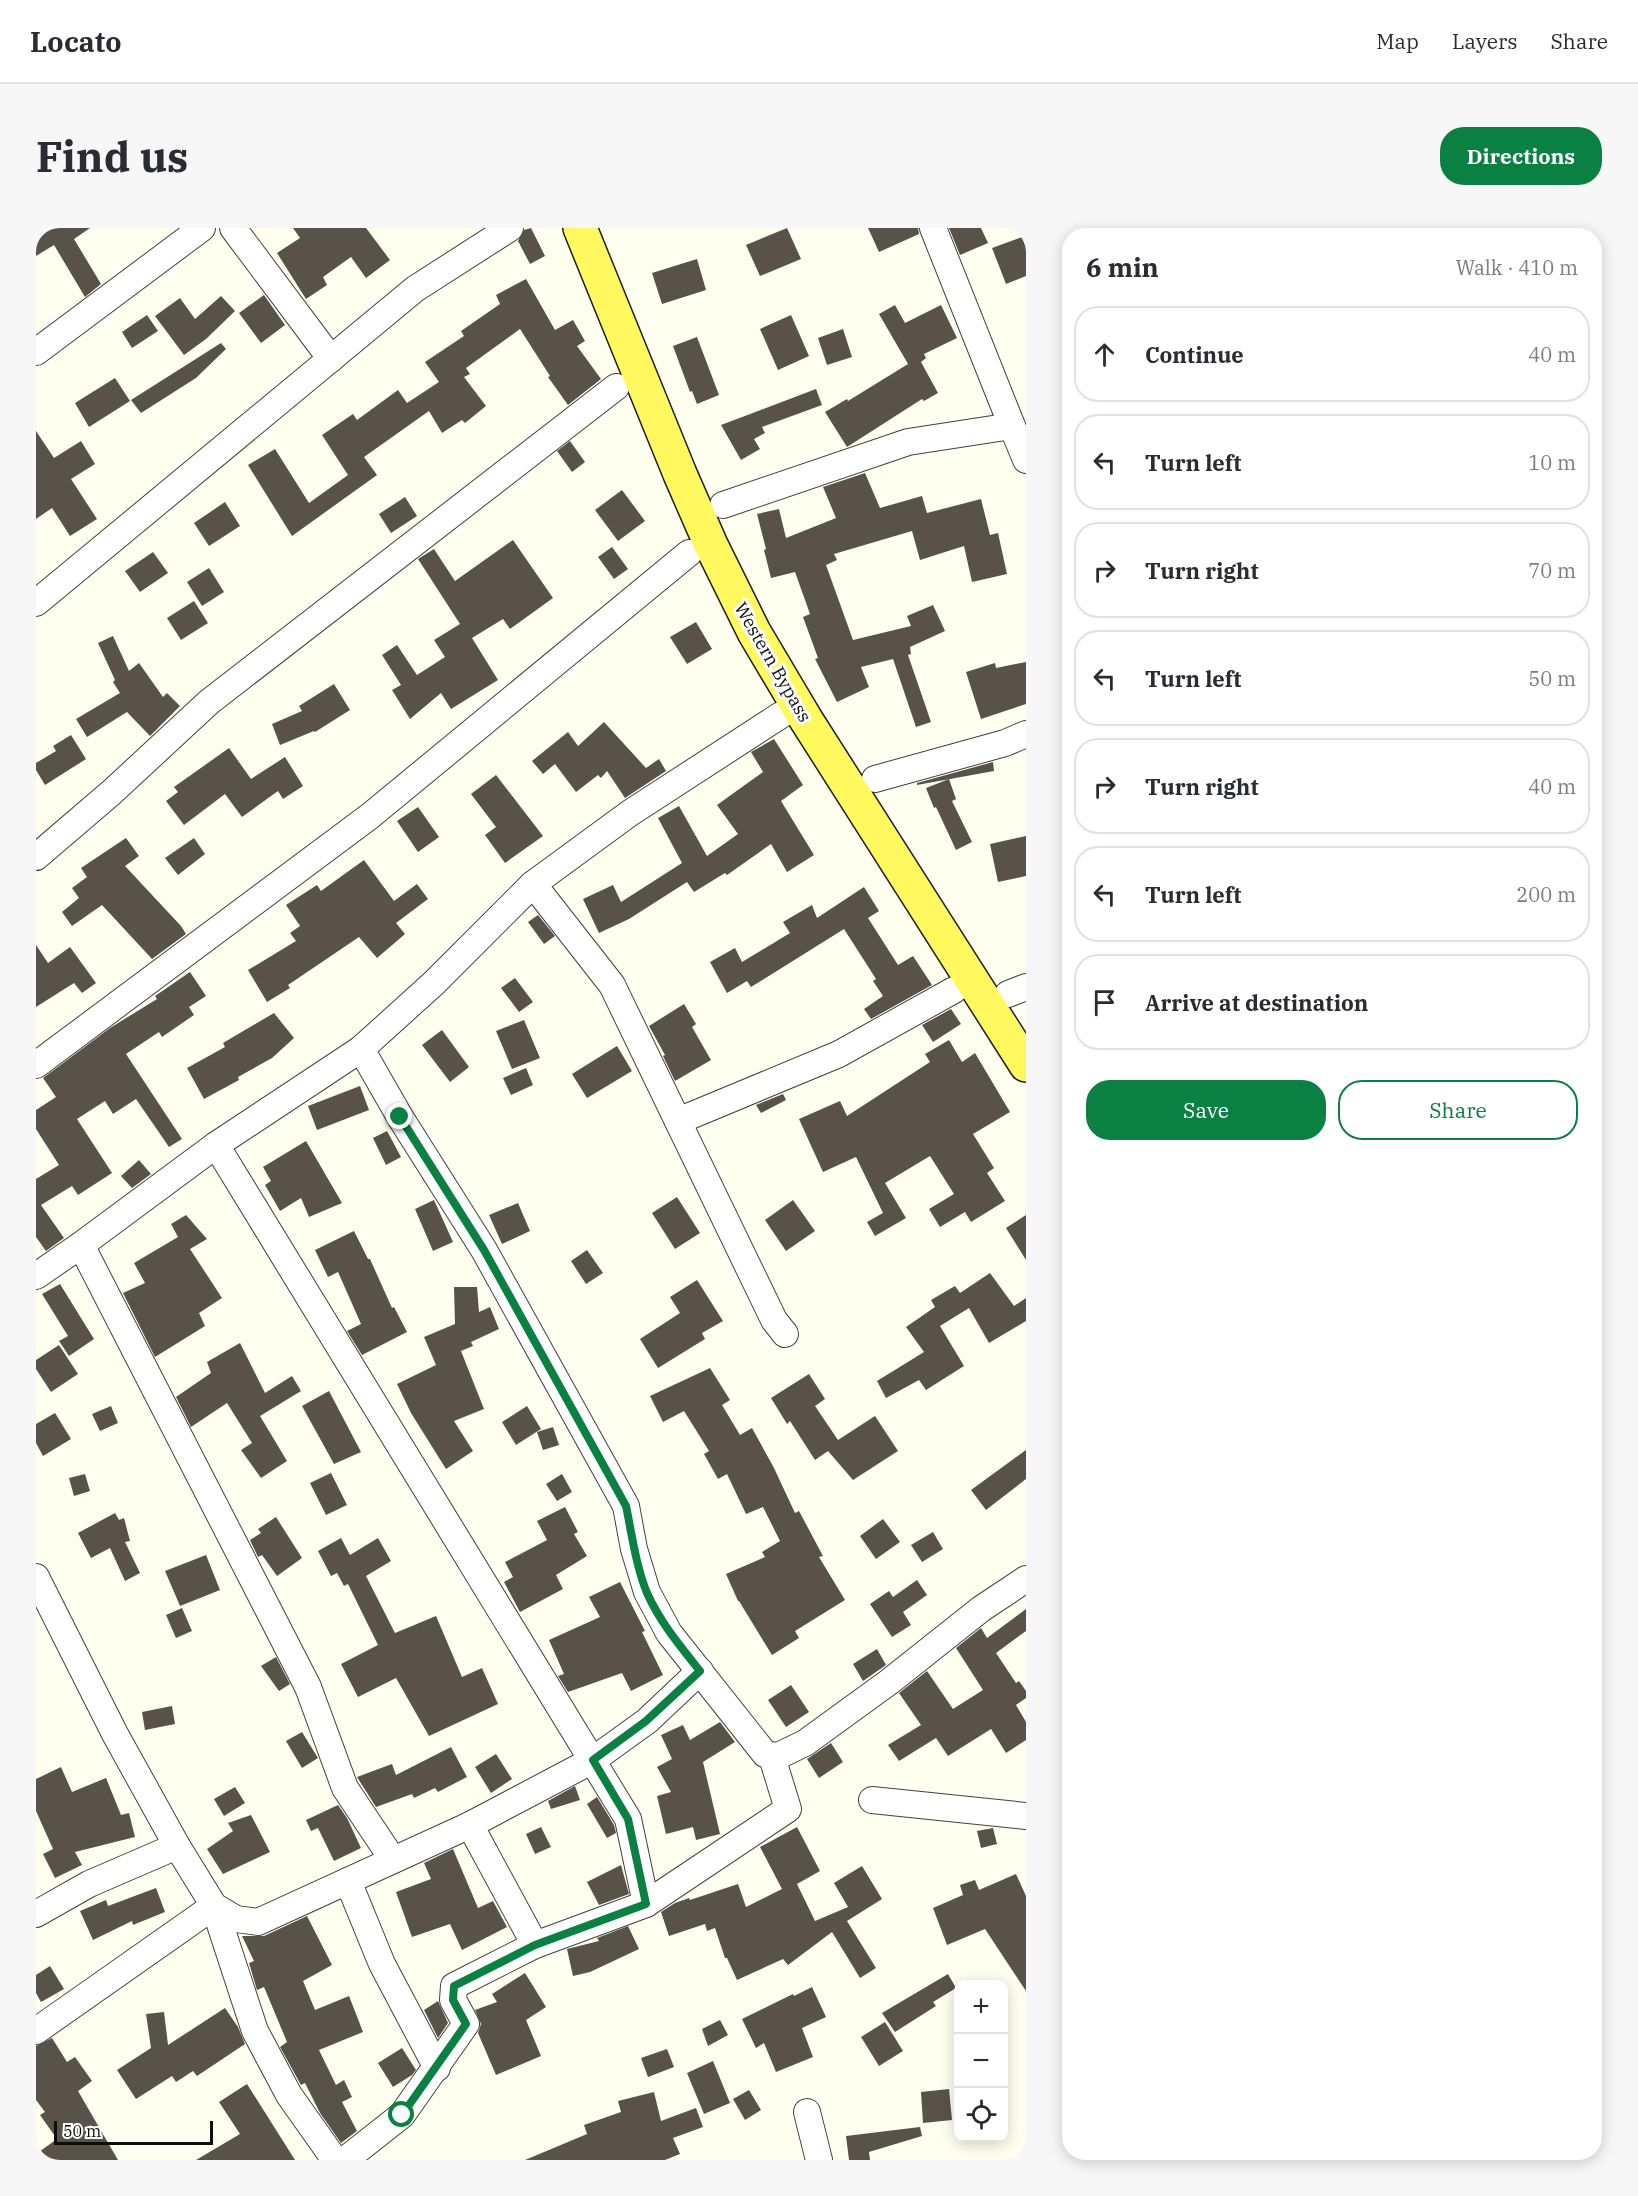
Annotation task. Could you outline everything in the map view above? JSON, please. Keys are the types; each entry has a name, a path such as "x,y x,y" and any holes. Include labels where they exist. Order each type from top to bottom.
{"main road":[{"name":"Western Bypass","path":"580,228 680,474 711,545 754,632 805,718 1026,1065"}],"street":[{"path":"36,352 202,228"},
{"path":"233,228 331,359"},
{"path":"36,603 415,289 510,228"},
{"path":"933,228 1026,460"},
{"path":"36,857 112,792 209,702 616,387"},
{"path":"723,505 908,442 1012,426"},
{"path":"36,1065 370,816 689,553"},
{"path":"36,1276 216,1145 361,1049 434,983 533,884 630,813 781,715"},
{"path":"875,779 1005,743 1026,734"},
{"path":"533,884 612,985 774,1320 785,1334"},
{"path":"678,1121 840,1054 954,990"},
{"path":"361,1049 400,1117 484,1250 626,1506 634,1549 647,1592 669,1633 765,1754 772,1757 778,1756 805,1743 890,1682 981,1609 1026,1579"},
{"path":"216,1145 628,1819 646,1904"},
{"path":"81,1245 308,1687 345,1788 393,1860"},
{"path":"36,1577 115,1734 177,1846 214,1906 255,2031 289,2095 335,2160"},
{"path":"214,1906 236,1919 258,1922 470,1825 593,1760 646,1721 700,1671"},
{"path":"345,2160 402,2115 466,2024 453,2000 454,1986 535,1945 646,1904 788,1809 772,1757"},
{"path":"872,1800 1026,1816"},
{"path":"470,1825 535,1945"},
{"path":"36,1914 89,1884 177,1846"},
{"path":"348,1881 382,1964 437,2068"},
{"path":"36,2031 214,1906"},
{"path":"807,2112 819,2160"}],"building":[{"path":"36,228 90,228 74,239 101,284 85,297 54,245 36,256"},
{"path":"293,228 366,228 390,260 366,278 351,257 323,277 327,285 306,299 277,253 300,238"},
{"path":"531,228 545,256 530,264 518,241 524,230"},
{"path":"787,228 801,259 760,276 746,245"},
{"path":"868,228 918,228 919,234 879,252"},
{"path":"949,228 981,228 988,243 960,255"},
{"path":"1022,237 1026,247 1026,276 1006,284 992,248"},
{"path":"697,259 706,290 662,304 652,273"},
{"path":"526,279 555,330 573,320 585,341 577,346 601,379 568,405 548,377 550,376 520,329 466,368 470,374 464,377 486,406 465,423 462,420 442,433 429,411 364,457 377,475 292,536 248,465 275,449 309,503 348,475 322,435 353,414 357,420 398,390 407,403 439,382 425,362 464,336 461,331 500,304 496,295"},
{"path":"264,295 285,325 261,343 239,313"},
{"path":"221,296 235,311 206,339 184,355 155,316 180,298 195,319"},
{"path":"895,305 905,323 941,305 957,338 924,354 926,358 921,362 938,393 924,401 922,399 847,447 825,412 847,399 848,401 908,364 879,314"},
{"path":"147,315 158,331 132,348 122,332"},
{"path":"791,315 809,356 778,370 760,329"},
{"path":"843,329 852,357 827,365 818,338"},
{"path":"697,337 719,395 697,404 692,391 690,392 673,346"},
{"path":"221,343 226,349 196,378 141,413 131,400"},
{"path":"115,378 130,401 89,427 75,403"},
{"path":"816,389 822,405 762,427 765,433 754,439 760,449 741,460 721,425"},
{"path":"36,431 54,458 81,441 95,464 71,479 97,519 70,536 52,508 36,519"},
{"path":"570,441 585,462 572,472 557,451"},
{"path":"865,473 880,508 922,496 927,513 981,499 990,535 998,533 1007,574 972,582 964,546 920,560 912,531 834,554 837,560 826,565 853,640 911,626 907,616 933,605 945,631 910,647 911,654 908,655 931,722 916,727 893,659 861,667 869,687 837,702 815,659 818,658 803,617 810,614 795,572 771,578 764,550 766,549 757,514 779,509 786,538 836,518 823,487"},
{"path":"622,490 645,521 618,541 595,510"},
{"path":"405,497 417,516 391,533 379,514"},
{"path":"225,502 240,526 209,546 194,523"},
{"path":"513,540 553,598 510,629 503,619 472,638 498,680 451,709 441,693 410,719 392,690 401,685 382,655 397,645 417,675 445,657 434,640 460,624 418,559 434,549 455,581"},
{"path":"612,547 628,569 614,579 598,557"},
{"path":"153,552 168,573 140,592 125,571"},
{"path":"209,568 224,592 202,606 187,582"},
{"path":"194,601 208,623 181,640 167,618"},
{"path":"696,622 712,649 687,664 670,637"},
{"path":"113,636 129,671 139,663 163,697 167,693 180,706 150,736 127,712 87,737 76,719 120,693 113,682 115,680 98,643"},
{"path":"1026,662 1026,704 981,719 966,672 995,663 996,668"},
{"path":"334,684 350,710 315,732 280,745 272,724 302,711 299,706"},
{"path":"604,722 646,768 659,759 666,771 625,798 607,771 601,778 598,775 576,792 555,764 543,774 532,761 568,732 578,746"},
{"path":"71,735 86,759 45,785 36,770 36,763 56,751 53,746"},
{"path":"774,739 803,785 781,801 814,855 787,872 771,844 727,875 725,873 694,892 687,882 629,919 599,933 583,899 613,885 621,902 682,863 658,818 679,806 707,856 738,834 717,805 763,772 751,752"},
{"path":"229,748 251,779 285,757 303,786 283,799 278,791 242,817 225,794 184,825 166,801 178,792 174,787"},
{"path":"993,762 994,771 917,785 917,783"},
{"path":"496,775 543,836 505,863 485,835 496,827 471,794"},
{"path":"949,779 956,799 952,801 972,842 956,850 926,788"},
{"path":"418,807 439,837 418,852 397,821"},
{"path":"1026,836 1026,876 998,882 990,844"},
{"path":"126,838 139,856 125,866 186,934 152,959 102,905 72,926 62,912 79,898 72,888 87,877 81,868"},
{"path":"194,838 205,854 178,875 165,858"},
{"path":"364,860 394,901 417,884 428,899 396,923 405,934 377,958 359,937 288,985 290,988 267,1002 248,970 296,941 290,933 300,926 286,905 317,885 321,891"},
{"path":"864,887 879,911 868,918 898,965 913,956 932,985 871,1019 864,1009 883,996 873,981 876,979 844,929 751,987 747,981 727,993 710,962 735,948 742,962 790,933 783,922 812,905 817,918"},
{"path":"538,915 555,936 544,944 528,922"},
{"path":"36,945 48,963 70,947 96,983 82,993 74,983 36,1007"},
{"path":"190,972 206,996 189,1007 194,1015 162,1037 159,1032 126,1054 182,1139 169,1147 136,1099 113,1114 105,1101 77,1119 112,1173 78,1195 72,1186 41,1205 64,1238 46,1251 36,1237 36,1179 59,1165 36,1129 36,1110 56,1097 43,1078 110,1028 157,999 155,996"},
{"path":"515,978 533,1002 519,1012 501,988"},
{"path":"684,1004 696,1024 692,1027 711,1060 675,1081 663,1056 665,1055 649,1026"},
{"path":"951,1009 961,1024 933,1042 922,1025"},
{"path":"274,1013 294,1038 272,1058 238,1077 239,1080 204,1099 187,1068 225,1047 223,1043"},
{"path":"524,1020 540,1058 512,1069 496,1031"},
{"path":"442,1030 469,1067 450,1082 422,1045"},
{"path":"949,1040 962,1062 975,1053 1010,1112 973,1134 994,1168 987,1173 1005,1201 971,1222 965,1212 940,1227 929,1209 954,1194 930,1156 885,1183 906,1218 875,1236 867,1222 883,1213 856,1157 823,1172 799,1119 840,1101 847,1116 930,1062 925,1054"},
{"path":"617,1046 632,1071 587,1098 572,1074"},
{"path":"526,1068 533,1085 511,1095 503,1078"},
{"path":"360,1086 369,1110 317,1130 308,1106"},
{"path":"783,1094 786,1100 761,1113 756,1105"},
{"path":"387,1131 401,1157 386,1165 373,1138"},
{"path":"306,1141 342,1203 309,1217 301,1198 280,1211 265,1185 271,1181 263,1167"},
{"path":"139,1160 151,1174 132,1188 121,1176"},
{"path":"677,1197 700,1233 675,1249 652,1213"},
{"path":"434,1200 453,1242 433,1251 415,1209"},
{"path":"793,1200 815,1231 786,1251 765,1220"},
{"path":"518,1203 530,1231 502,1244 489,1215"},
{"path":"186,1215 207,1239 190,1249 222,1298 199,1313 205,1326 155,1357 123,1293 145,1283 134,1263 178,1237 171,1224"},
{"path":"1026,1215 1026,1260 1006,1228"},
{"path":"354,1231 370,1259 392,1308 394,1307 407,1332 362,1355 347,1331 361,1324 338,1272 328,1277 315,1250"},
{"path":"587,1250 603,1273 586,1284 571,1261"},
{"path":"990,1273 1014,1306 1026,1298 1026,1321 989,1343 969,1308 940,1326 964,1366 926,1390 919,1380 886,1398 877,1381 924,1352 906,1327 935,1307 931,1300 955,1286 960,1293"},
{"path":"697,1280 723,1321 702,1333 705,1339 658,1368 640,1339 680,1313 670,1297"},
{"path":"60,1284 94,1339 69,1356 59,1341 68,1336 42,1294"},
{"path":"454,1287 477,1287 479,1312 490,1307 499,1329 471,1342 473,1346 461,1351 484,1409 454,1421 473,1451 446,1469 411,1413 397,1384 436,1365 424,1337 455,1324"},
{"path":"240,1343 265,1393 292,1376 301,1391 260,1416 287,1461 261,1478 241,1450 252,1443 227,1403 191,1427 176,1397 211,1373 207,1362"},
{"path":"59,1345 78,1374 51,1392 36,1369 36,1360"},
{"path":"710,1368 730,1400 722,1405 740,1435 752,1428 795,1513 799,1511 823,1556 819,1557 845,1600 795,1631 799,1638 772,1655 738,1601 726,1574 765,1557 762,1552 780,1541 763,1507 746,1514 727,1474 718,1479 704,1454 709,1451 684,1411 663,1422 650,1396"},
{"path":"809,1374 825,1399 815,1406 838,1440 875,1416 898,1451 853,1480 828,1451 815,1460 790,1421 787,1424 771,1398"},
{"path":"329,1391 361,1452 334,1464 302,1406"},
{"path":"111,1406 118,1423 100,1431 92,1414"},
{"path":"527,1406 541,1429 516,1445 502,1422"},
{"path":"55,1413 71,1439 43,1456 36,1443 36,1424"},
{"path":"553,1427 559,1445 543,1450 537,1432"},
{"path":"1026,1450 1026,1479 986,1510 971,1490"},
{"path":"331,1473 347,1505 326,1515 310,1483"},
{"path":"85,1474 90,1491 74,1496 69,1478"},
{"path":"562,1474 572,1492 557,1501 546,1484"},
{"path":"565,1507 578,1532 574,1534 587,1556 556,1575 563,1589 520,1612 504,1582 513,1577 505,1562 547,1540 537,1521"},
{"path":"115,1513 119,1520 124,1518 130,1541 125,1542 140,1573 125,1581 110,1548 91,1558 78,1533"},
{"path":"276,1517 302,1558 277,1576 262,1555 258,1557 250,1540 261,1533 258,1529"},
{"path":"883,1519 900,1542 876,1559 860,1536"},
{"path":"933,1532 943,1549 922,1562 911,1545"},
{"path":"341,1538 350,1555 378,1538 391,1561 366,1576 395,1633 436,1616 462,1677 482,1668 498,1704 429,1736 396,1678 358,1697 341,1664 378,1645 348,1584 344,1586 337,1573 331,1576 318,1551"},
{"path":"206,1555 220,1590 180,1606 165,1571"},
{"path":"917,1580 927,1595 903,1612 911,1625 892,1637 870,1604 889,1591 893,1597"},
{"path":"620,1582 645,1631 642,1632 663,1675 631,1691 622,1673 568,1692 558,1676 564,1674 549,1640 600,1617 589,1597"},
{"path":"182,1608 192,1631 176,1638 166,1615"},
{"path":"1026,1609 1026,1631 996,1653 1016,1683 1019,1681 1026,1691 1026,1698 1016,1705 1026,1722 1026,1740 1006,1753 991,1729 948,1756 936,1738 899,1761 888,1745 921,1725 899,1693 927,1671 953,1709 983,1690 956,1648 981,1628 987,1638"},
{"path":"877,1649 886,1665 863,1681 853,1664"},
{"path":"276,1657 290,1684 279,1691 261,1666"},
{"path":"791,1685 809,1712 786,1727 768,1700"},
{"path":"172,1706 175,1724 145,1730 142,1712"},
{"path":"720,1722 735,1742 703,1762 720,1834 696,1840 693,1827 666,1834 657,1796 671,1792 657,1767 672,1759 661,1735 683,1725 690,1740"},
{"path":"302,1732 318,1758 302,1768 286,1741"},
{"path":"831,1743 843,1762 819,1778 807,1759"},
{"path":"451,1747 467,1777 438,1792 435,1788 414,1798 412,1794 376,1807 357,1777 392,1764 396,1775"},
{"path":"496,1754 512,1779 491,1793 475,1767"},
{"path":"61,1767 72,1792 106,1778 121,1815 129,1813 135,1837 75,1852 82,1865 55,1878 43,1854 53,1849 36,1811 36,1779"},
{"path":"575,1786 580,1800 551,1809 548,1801"},
{"path":"235,1787 245,1803 224,1816 214,1799"},
{"path":"597,1797 614,1825 616,1833 607,1838 587,1804"},
{"path":"338,1805 347,1818 361,1848 334,1861 318,1828 311,1831 306,1820"},
{"path":"251,1815 270,1852 223,1874 207,1849 233,1831 228,1823"},
{"path":"541,1827 551,1847 535,1854 526,1834"},
{"path":"797,1827 820,1871 797,1884 815,1921 848,1907 834,1883 862,1866 882,1899 847,1921 876,1968 860,1978 832,1932 788,1965 783,1959 737,1980 725,1958 715,1928 707,1931 705,1924 669,1936 661,1912 675,1903 738,1884 746,1907 782,1889 760,1847"},
{"path":"993,1828 997,1844 981,1848 977,1831"},
{"path":"453,1849 478,1908 493,1901 507,1927 462,1950 450,1924 412,1937 396,1892 431,1879 424,1863"},
{"path":"621,1865 629,1894 599,1905 587,1882"},
{"path":"1016,1874 1026,1896 1026,1991 985,1929 947,1945 933,1908 963,1895 960,1885 975,1880 979,1890"},
{"path":"156,1888 165,1912 133,1925 132,1921 93,1940 80,1911 106,1900 108,1906"},
{"path":"307,1916 332,1965 303,1981 315,2010 349,1996 363,2032 319,2050 336,2085 344,2080 352,2097 342,2102 357,2131 341,2143 320,2113 305,2083 301,2085 280,2047 287,2042 264,1987 257,1990 249,1963 254,1961 242,1936 264,1936"},
{"path":"628,1926 639,1949 590,1972 573,1976 567,1949 599,1941 597,1938"},
{"path":"50,1966 64,1989 41,2002 36,1993 36,1975"},
{"path":"525,1973 546,2007 526,2020 541,2056 496,2075 478,2033 481,2024 475,2010 497,2002 492,1994"},
{"path":"948,1974 954,1984 954,1989 933,2002 936,2006 895,2032 882,2013"},
{"path":"812,1987 826,2017 802,2028 813,2057 776,2072 764,2043 756,2048 742,2019"},
{"path":"438,2001 448,2023 438,2038 424,2010"},
{"path":"225,2008 238,2027 245,2044 197,2076 193,2071 176,2082 172,2076 136,2099 117,2070 151,2048 146,2014 164,2012 168,2045"},
{"path":"720,2020 728,2035 708,2046 702,2029"},
{"path":"885,2022 903,2051 879,2066 861,2037"},
{"path":"52,2038 67,2062 75,2057 92,2081 78,2091 118,2160 36,2160 36,2154 57,2139 40,2115 45,2112 36,2100 36,2046"},
{"path":"402,2048 416,2070 393,2087 378,2063"},
{"path":"667,2049 674,2067 648,2077 641,2058"},
{"path":"713,2061 730,2103 704,2114 687,2073"},
{"path":"247,2084 295,2160 196,2160 240,2134 219,2102"},
{"path":"949,2089 952,2120 923,2123 921,2092"},
{"path":"749,2090 761,2110 745,2120 733,2099"},
{"path":"654,2092 661,2121 696,2108 703,2127 673,2138 680,2154 665,2160 525,2160 587,2134 584,2125 621,2112 618,2101"},
{"path":"920,2127 922,2136 869,2152 870,2160 849,2160 846,2136"}],"route":[{"path":"400,1117 484,1250 626,1506 634,1549 647,1592 669,1633 700,1671 646,1721 593,1760 628,1819 646,1904 535,1945 454,1986 453,2000 466,2024 402,2115"}]}
